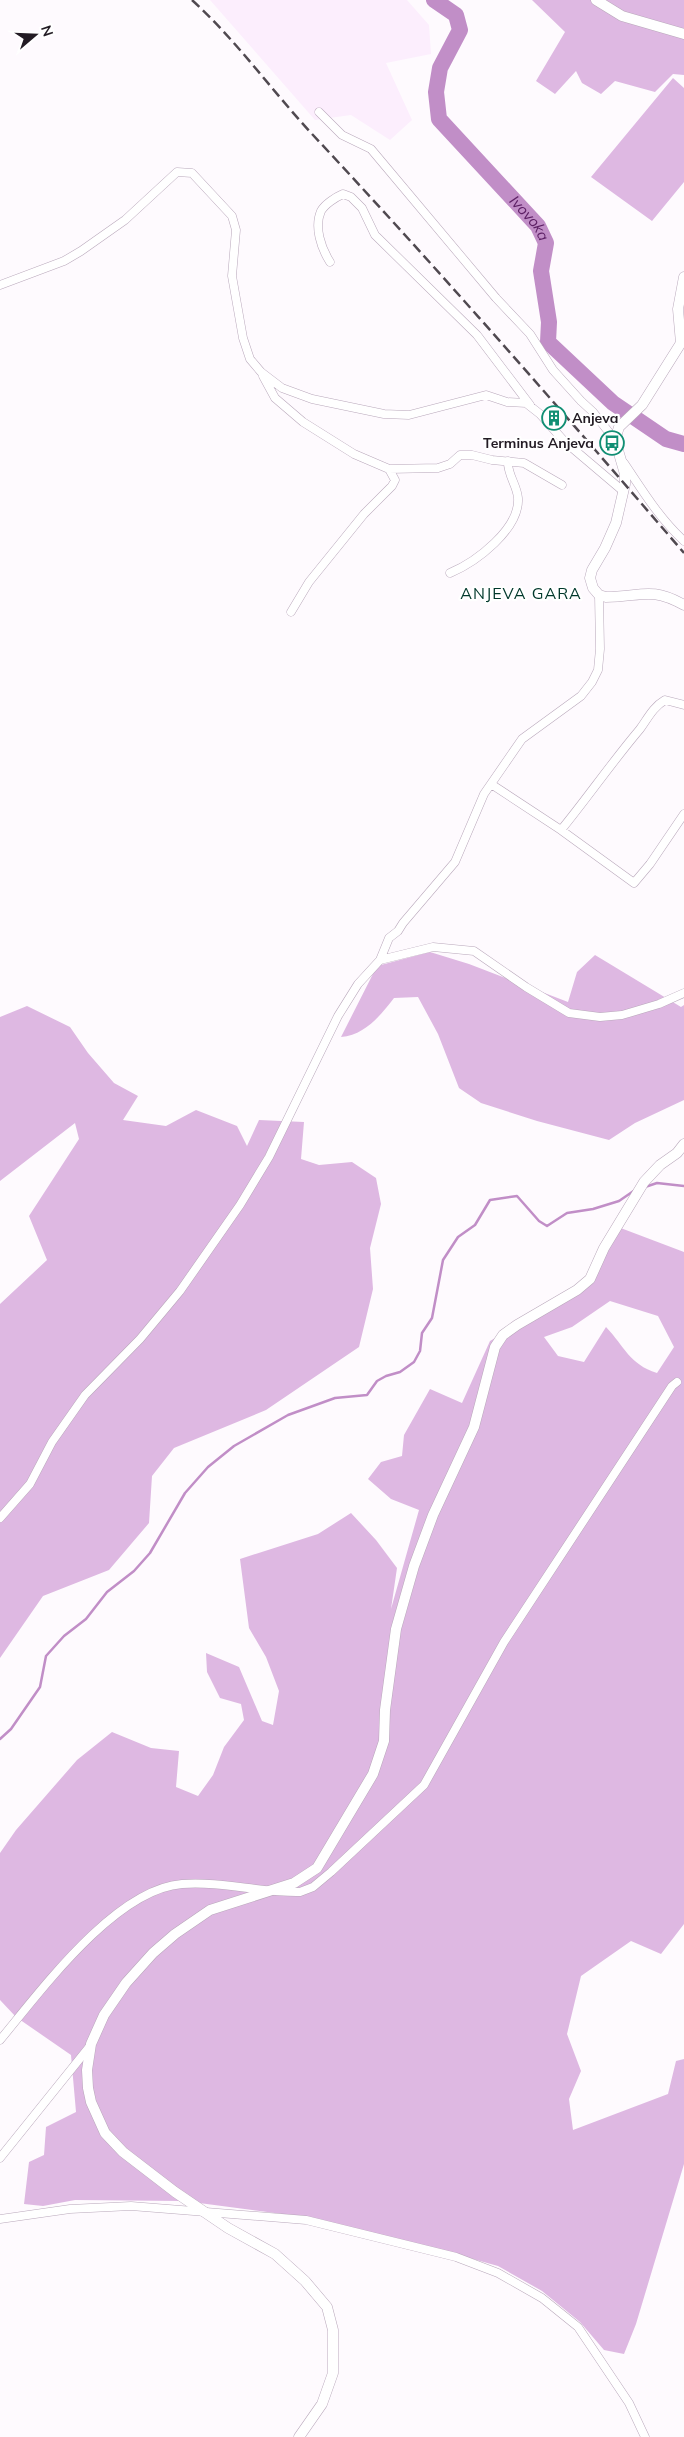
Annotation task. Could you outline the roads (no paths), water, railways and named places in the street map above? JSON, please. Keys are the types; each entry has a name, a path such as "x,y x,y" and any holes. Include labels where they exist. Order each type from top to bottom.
{"street":[{"path":"596,0 622,16 684,34"},
{"path":"0,1518 30,1484 52,1442 85,1395 146,1333 180,1291 240,1205 269,1157 338,1016 358,984 380,960 389,938 398,931 403,922 455,862 475,813 491,784 522,739 581,696 592,682 598,670 600,649 599,595 593,588 590,578 592,570 605,548 616,523 623,491 625,474 614,440 593,412 581,402 553,370 530,334 496,298 371,150 342,135 319,112"},
{"path":"0,285 64,261 125,220 177,172 192,173 232,216 236,230 232,276 239,317 250,358 261,372 275,398 303,422 354,454 390,469 438,468 450,464 460,456 472,455 492,460 524,463 562,485"},
{"path":"330,262 322,249 319,231 321,211 334,199 343,194 351,197 362,208 375,235 476,335 530,405 564,441 623,491"},
{"path":"614,440 619,427 642,405 683,343 678,309 684,277"},
{"path":"261,372 282,388 312,399 384,414 409,415 486,395 507,402 530,405"},
{"path":"620,458 652,506 668,526 684,540"},
{"path":"450,573 464,567 494,543 514,519 518,498 508,467 508,461"},
{"path":"291,612 301,592 364,514 392,486 395,480 390,469"},
{"path":"599,595 616,597 656,593 667,596 684,605"},
{"path":"561,830 655,706 665,700 684,705"},
{"path":"491,784 561,830 634,883 650,864 684,814"},
{"path":"380,960 433,947 474,951 526,987 569,1013 600,1017 622,1015 659,1004 684,993"},
{"path":"0,2158 91,2044 104,2016 126,1983 152,1954 210,1910 294,1883 317,1868 373,1774 384,1741 385,1710 396,1629 414,1566 433,1515 474,1427 495,1347 503,1335 577,1290 590,1279 604,1248 644,1182 660,1165 677,1153 684,1144"},
{"path":"0,2040 63,1964 102,1924 142,1898 179,1884 202,1883 300,1892 313,1887 424,1785 504,1642 595,1506 616,1470 677,1382"},
{"path":"91,2044 87,2070 88,2088 93,2108 105,2134 124,2152 204,2212 275,2254 305,2281 327,2307 333,2330 333,2373 322,2404 299,2437"},
{"path":"0,2219 70,2209 131,2206 306,2220 456,2257 498,2273 542,2298 578,2326 628,2403 646,2437"}],"waterway":[{"name":"Ivovoka","path":"434,0 456,15 460,30 440,68 436,92 439,119 538,226 546,243 541,271 549,322 548,342 613,403 666,439 684,444"},
{"path":"645,1187 657,1183 684,1186"},
{"path":"0,1739 11,1729 40,1687 46,1656 64,1636 86,1619 107,1592 134,1571 150,1553 185,1493 208,1467 234,1446 288,1415 335,1398 367,1395 377,1381 400,1372 414,1362 420,1351 422,1333 432,1318 443,1260 458,1237 475,1225 490,1200 517,1196 539,1221 547,1226 567,1213 593,1209 619,1201 635,1190"}],"railway":[{"path":"192,0 224,32 298,118 408,238 684,553"}],"place":[{"name":"Anjeva","path":"554,418"},
{"name":"Terminus Anjeva","path":"612,443"}],"district":[{"name":"ANJEVA GARA","path":"521,593"}]}
